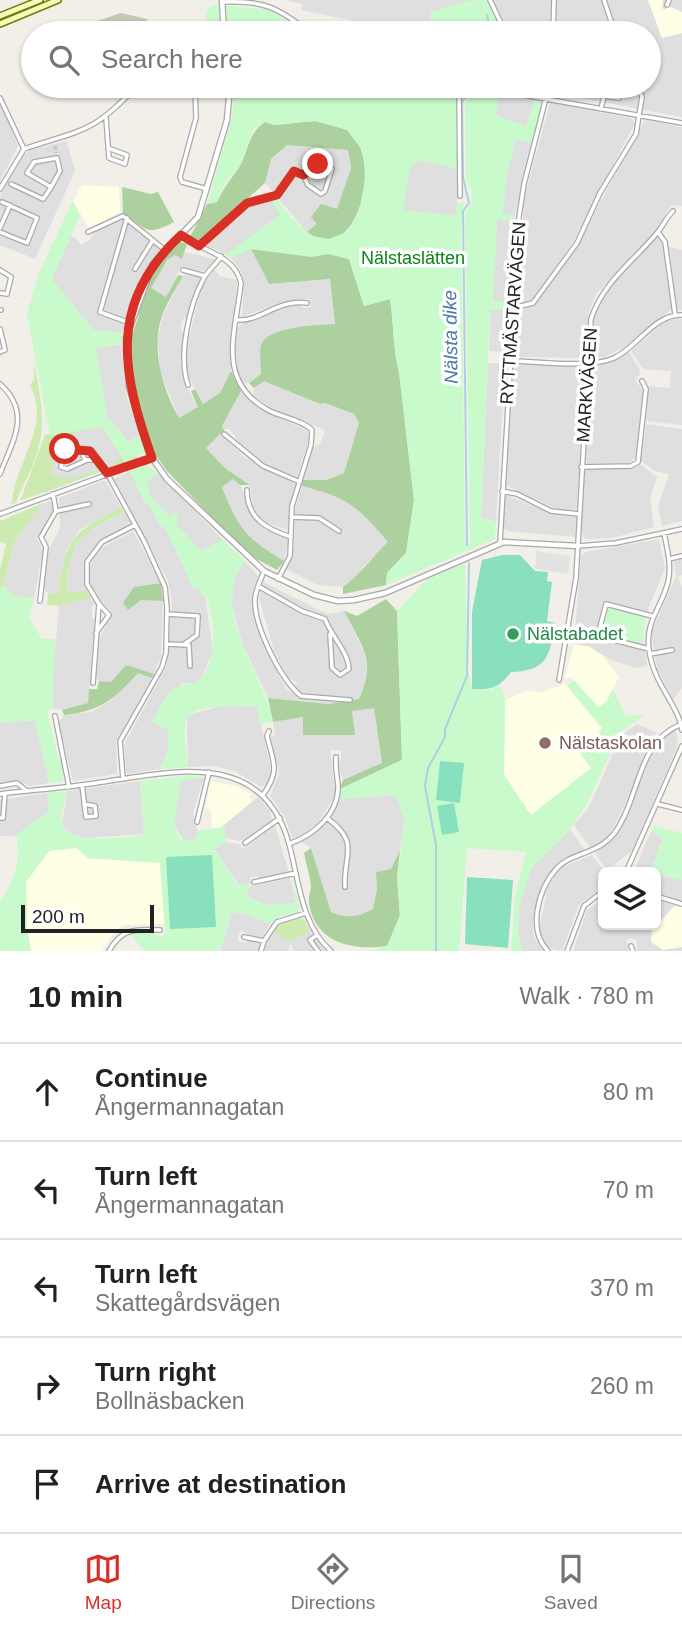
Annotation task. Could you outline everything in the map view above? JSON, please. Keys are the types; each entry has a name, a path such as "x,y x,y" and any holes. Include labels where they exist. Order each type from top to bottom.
{"main road":[{"path":"0,16 40,0"},
{"path":"0,23 58,0"}],"street":[{"path":"490,0 499,21"},
{"path":"553,21 554,0"},
{"path":"604,0 611,21"},
{"path":"667,5 669,0"},
{"path":"223,21 222,1 256,1 282,11 295,21"},
{"path":"0,98 23,149"},
{"path":"0,189 23,149 73,136 106,117 125,98"},
{"path":"195,98 196,118 180,177 182,182 207,189"},
{"path":"229,98 227,120 198,217 165,250 145,279 125,347 129,387 152,458 167,479 264,571 314,595 354,600 385,593 500,543 533,542 578,546 616,543 682,528"},
{"path":"458,98 460,196"},
{"path":"542,98 682,123"},
{"path":"601,109 604,98"},
{"path":"513,308 533,303 577,243 600,194 636,134 642,98"},
{"name":"RYTTMÄSTARVÄGEN","path":"500,543 513,308 524,184 547,99"},
{"path":"106,117 108,148 109,159 125,164 127,155 108,148"},
{"path":"11,184 39,199 45,197 51,187 60,170 57,158 34,162 27,173 51,187"},
{"path":"199,246 247,203 277,195 294,171 303,175 308,185 321,194 325,191 332,169 318,164 303,175"},
{"path":"2,202 10,205 37,218 27,243 0,230 10,205"},
{"name":"MARKVÄGEN","path":"559,680 576,578 591,319 598,298 658,232 673,211"},
{"path":"88,232 118,216 127,218 165,250"},
{"path":"127,218 100,312 130,323"},
{"path":"658,232 665,242 675,315"},
{"path":"181,235 221,256 238,273 237,320 232,353 233,372 240,386 259,405 312,430 311,445 291,517 290,556 278,579"},
{"path":"135,270 153,240"},
{"path":"188,386 182,367 184,343 205,276 221,256"},
{"path":"0,270 11,277 7,294 0,293"},
{"path":"183,270 205,276"},
{"path":"237,320 248,320 280,305 307,303"},
{"path":"510,360 588,362 612,359 662,320 682,315"},
{"path":"0,329 3,330 5,349 0,352"},
{"path":"581,467 631,466 638,462 646,389 642,381"},
{"path":"0,384 18,405 18,419 0,474"},
{"path":"225,434 263,466 300,482"},
{"path":"97,460 86,460 67,470 61,467 65,449 90,451 97,460 107,473 165,587 167,644 162,667 120,741 123,779"},
{"path":"84,452 82,456 86,460"},
{"path":"0,514 152,458"},
{"path":"247,490 253,513 261,525 291,537"},
{"path":"501,491 517,494 551,511 579,514"},
{"path":"40,601 46,547 41,537 56,511 53,494"},
{"path":"56,511 89,504"},
{"path":"291,517 319,518 339,531"},
{"path":"96,633 109,615 87,584 87,562 102,542 135,525"},
{"path":"664,533 669,559 668,581 652,616 649,649 658,684 682,725 682,730"},
{"path":"669,559 682,556"},
{"path":"264,571 255,600 269,652 289,686 301,696 350,700"},
{"path":"258,586 325,619 330,634 332,668 340,675 349,669 349,660 330,634"},
{"path":"93,683 99,604"},
{"path":"649,649 614,640 616,631 600,627 606,604 652,616"},
{"path":"167,614 198,615 197,635 183,645"},
{"path":"167,644 189,645 190,666"},
{"path":"650,654 672,650"},
{"path":"55,716 69,787"},
{"path":"548,951 539,942 536,932 544,887 562,864 592,852 618,829 652,746 660,736 682,725"},
{"path":"263,795 275,779 276,771 267,736 269,732"},
{"path":"628,867 682,746"},
{"path":"289,844 307,836 327,818 337,798 336,757"},
{"path":"197,822 209,772"},
{"path":"0,818 3,818 3,794 123,779 209,772 236,778 263,795 280,818 306,913 317,935 331,951"},
{"path":"0,786 17,783 27,791"},
{"path":"82,785 84,804 86,817 96,816 94,806 84,804"},
{"path":"658,804 682,810"},
{"path":"244,843 280,818"},
{"path":"327,818 347,838 350,847 345,887"},
{"path":"254,882 296,873"},
{"path":"567,951 584,906 598,895"},
{"path":"661,897 682,904"},
{"path":"261,951 277,922 306,913"},
{"path":"109,951 117,937 127,930 160,930"},
{"path":"317,935 310,940 318,951"},
{"path":"244,937 264,942"}],"shaded area":[{"path":"285,0 473,0 432,12 430,21 354,21 301,10 302,4"},
{"path":"492,0 682,0 682,117 580,98 661,98 661,21 502,21"},
{"path":"648,0 663,0 662,8 665,10 668,6 682,12 682,33 662,38 661,21 656,21"},
{"path":"121,13 147,21 97,21"},
{"path":"499,98 534,101 526,127 495,115"},
{"path":"0,101 18,146 0,181"},
{"path":"550,103 631,118 635,123 573,242 533,299 519,305 516,301 525,195"},
{"path":"645,120 682,127 682,206 671,205 654,233 596,294 589,312 583,358 515,357 515,313 535,305 584,232"},
{"path":"516,139 532,142 515,215 502,215 507,174"},
{"path":"67,141 75,171 35,259 0,245 0,195 22,156 33,149"},
{"path":"286,145 348,150 351,168 337,210 307,232 265,183 271,159"},
{"path":"420,160 457,168 457,216 403,211 409,167"},
{"path":"82,185 119,187 120,212 89,228 73,201"},
{"path":"271,200 281,215 226,254 205,245 248,205"},
{"path":"120,218 161,248 140,278 123,333 93,330 51,279 69,235 76,238 81,245 91,239 95,230"},
{"path":"497,219 515,220 509,302 493,301"},
{"path":"656,237 663,243 672,309 627,346 604,357 594,358 591,355 593,319 600,298"},
{"path":"669,247 682,250 682,310 677,308"},
{"path":"251,249 269,284 330,279 335,324 283,330 261,345 261,374 249,383 242,384 236,370 234,353 238,326 275,308 299,305 304,308 311,307 310,299 280,303 242,317 244,282 241,271 231,258"},
{"path":"184,252 216,259 204,271 181,267 166,297 150,288 167,260 175,254 182,258"},
{"path":"214,269 220,276 237,280 231,371 220,393 203,404 185,370 186,349 201,289"},
{"path":"189,273 199,276 200,280 190,315 182,320 180,329 185,336 180,360 183,381 198,407 179,418 160,372 158,339 163,315 183,276"},
{"path":"490,310 507,310 506,352 489,351"},
{"path":"682,319 682,425 646,421 648,386 670,388 671,371 643,369 631,351 667,320"},
{"path":"121,344 126,394 140,436 128,441 108,418 96,352 96,348"},
{"path":"629,352 639,368 640,374 635,379 643,391 636,457 629,463 587,464 585,459 590,369"},
{"path":"488,363 505,364 496,522 481,518"},
{"path":"515,364 585,368 577,508 573,511 555,508 505,485"},
{"path":"264,380 320,404 325,403 354,414 359,423 344,473 326,480 303,480 313,448 321,443 325,430 281,414 253,396 254,388"},
{"path":"241,391 265,411 308,431 309,439 297,477 259,461 236,442 229,429 224,430 222,426"},
{"path":"646,424 682,429 682,521 662,526 658,506 669,474 655,471 641,461"},
{"path":"102,427 125,462 45,493 50,436"},
{"path":"219,433 246,458 295,484 288,515 288,530 264,522 253,507 250,485 226,469 206,448"},
{"path":"640,464 657,477 650,499 654,527 612,538 586,539 581,533 584,472 587,469 635,468"},
{"path":"130,471 145,503 148,502 161,527 164,525 194,589 199,588 205,595 213,652 201,679 196,684 182,683 152,721 169,730 168,751 160,769 128,774 124,745 166,667 172,601 168,581 114,479"},
{"path":"159,474 223,540 201,551 150,496 147,481"},
{"path":"233,479 239,481 254,520 264,529 289,539 284,561 252,542 235,521 222,486"},
{"path":"106,481 121,507 79,530 67,549 58,593 48,594 43,588 49,549 60,528 59,498"},
{"path":"302,486 327,492 358,507 389,542 363,567 361,574 343,587 317,585 286,569 294,549 295,511"},
{"path":"507,495 552,514 577,517 575,537 507,531 503,528 504,497"},
{"path":"50,501 54,504 54,513 37,538 43,550 34,599 13,595 4,586 14,542 43,503"},
{"path":"124,512 130,522 129,526 101,540 84,562 87,590 67,593 70,556 84,534"},
{"path":"133,531 161,583 134,587 141,600 163,601 161,657 154,674 126,666 111,682 99,681 96,677 99,639 111,615 110,610 94,595 87,572 97,550"},
{"path":"659,539 665,568 642,624 647,666 636,668 611,660 590,647 574,644 581,556 586,552"},
{"path":"536,551 570,556 568,574 535,569"},
{"path":"682,557 682,575 678,577 682,588 682,688 673,700 657,668 651,633 676,576 674,562"},
{"path":"245,561 258,576 253,589 254,606 268,653 286,689 293,692 297,683 287,676 274,651 259,598 263,582 327,614 344,611 364,652 369,677 359,699 328,704 268,698 243,645 232,606 233,576"},
{"path":"91,598 96,605 92,606 92,618 95,619 88,703 62,710 53,708 52,684 59,606"},
{"path":"574,644 590,647 604,657 619,677 606,703 598,708 571,677 565,678"},
{"path":"138,673 152,678 116,742 117,774 73,781 58,723 64,715 91,712 107,703"},
{"name":"Nälstaskolan","path":"565,684 602,728 597,734 591,768 531,816 504,775 505,700 527,691 542,692"},
{"path":"226,705 257,707 272,773 266,785 261,787 236,772 215,766 188,767 187,719 191,714"},
{"path":"374,707 382,764 343,780 337,764 341,760 341,750 330,750 335,791 333,799 319,821 302,836 292,838 285,817 270,796 279,774 271,738 275,735 273,722 303,717 304,735 354,735 351,710"},
{"path":"35,720 49,783 30,786 17,781 0,783 0,723"},
{"path":"637,724 657,733 617,821 609,835 591,849 574,825 589,807 621,735"},
{"path":"671,731 676,732 678,745 632,851 611,867 605,867 595,854 619,831 657,742"},
{"path":"204,778 193,812 199,835 195,840 184,841 174,825 181,780"},
{"path":"140,781 144,834 85,838 70,833 62,825 67,791"},
{"path":"210,781 237,786 251,794 249,798 253,801 220,828 212,828 211,811 206,806"},
{"path":"47,793 50,811 15,836 0,836 0,800"},
{"path":"396,795 405,821 400,850 391,869 376,872 377,890 373,909 358,916 342,917 331,912 311,848 302,842 324,825 338,799"},
{"path":"258,797 270,810 272,820 248,838 239,841 225,838 224,824"},
{"path":"275,825 289,873 262,880 257,876 250,877 251,883 240,886 214,849 226,842 239,844 243,849"},
{"path":"570,829 585,850 558,863 546,880 534,916 533,936 543,951 523,951 518,935 519,906 531,868"},
{"path":"651,832 663,838 652,867 635,867"},
{"path":"57,848 77,848 87,858 160,863 165,924 123,925 114,932 102,951 31,951 27,929 26,882 49,851"},
{"path":"592,855 601,867 598,867 598,890 579,905 562,951 548,948 538,934 548,886 560,868"},
{"path":"661,875 682,880 682,901 661,895"},
{"path":"290,878 296,903 266,905 249,897 246,891 251,886"},
{"path":"661,901 682,907 682,951 637,951 637,941 631,938 627,940 628,951 573,951 587,910 598,902 598,930 661,930"},
{"path":"674,906 682,907 682,947 663,950 651,942 652,931 661,930 661,921"},
{"path":"232,912 246,914 270,924 261,939 241,931 239,934 238,941 245,943 250,939 260,943 259,951 220,951"},
{"path":"272,930 290,942 310,931 325,951 294,951 290,943 288,951 264,951"}],"green space":[{"path":"473,0 492,0 502,21 430,21 431,12"},
{"path":"213,5 270,9 287,21 206,21 206,11"},
{"name":"Nälstaslätten","path":"233,98 456,98 457,168 420,160 410,167 403,210 456,216 457,203 464,203 461,222 465,545 470,543 465,213 472,203 471,189 466,181 465,102 468,98 499,98 495,115 526,127 534,101 541,102 543,107 532,142 516,139 507,174 502,214 515,215 515,220 497,219 493,300 509,302 507,310 490,310 481,518 496,522 495,539 386,585 387,573 406,553 414,500 390,299 364,306 349,259 329,254 311,257 251,249 231,258 226,254 280,215 271,200 276,198 291,217 312,236 329,239 347,232 359,211 366,175 362,150 347,130 315,121 275,125 265,122 253,130 239,168 226,181 217,202 207,204 233,113"},
{"path":"315,121 347,130 358,144 364,163 360,206 351,224 339,236 324,240 307,232 317,224 311,217 321,204 337,209 351,168 348,150 287,145 271,159 265,183 200,241 190,237 207,204 217,202 242,163 251,138 259,127 265,122 275,125"},
{"path":"122,187 151,194 158,192 174,222 152,230 142,227 123,214"},
{"path":"73,201 80,216 52,279 93,330 123,333 121,344 97,348 96,352 108,418 128,441 140,436 145,452 125,462 102,427 50,436 27,314 39,272"},
{"path":"281,215 329,254 349,259 364,306 390,299 414,500 406,553 387,573 386,585 343,594 343,587 388,542 351,505 302,486 303,480 326,480 344,473 359,423 354,414 325,403 320,404 264,381 254,388 249,383 261,374 260,348 265,339 283,330 335,324 330,279 269,284 251,249 231,258 226,254"},
{"path":"180,242 187,244 182,259 175,255 167,260 151,288 166,297 178,275 183,276 164,311 159,329 158,355 163,382 179,418 198,407 191,391 195,389 203,404 220,393 231,371 241,391 222,426 224,430 206,448 226,469 250,485 240,485 233,479 222,487 244,531 284,561 277,570 253,557 167,471 154,453 136,399 130,365 130,341 139,315 136,313 155,267"},
{"path":"34,364 42,428 30,471 16,503 12,504 14,489 37,415 36,400 30,385 34,380"},
{"path":"104,423 138,458 108,468 122,457 102,427 56,437 51,475 71,479 96,470 97,465 99,472 20,501 45,435"},
{"path":"146,465 159,474 147,481 150,496 171,518 171,512 179,515 176,524 201,551 223,540 245,561 235,579 232,599 235,620 273,722 261,725 257,707 220,706 193,713 188,718 185,729 188,767 160,769 168,751 168,730 152,722 168,694 179,686 196,684 203,676 212,654 213,629 206,595 201,595 199,588 194,589 164,526 161,527 148,503 145,504 130,471"},
{"path":"43,503 14,542 4,586 0,588 0,570 6,544 0,542 0,521"},
{"path":"121,507 124,512 96,527 79,541 70,561 67,593 87,590 91,598 59,606 47,605 48,594 58,593 65,559 74,539 91,524"},
{"name":"Nälstabadet","path":"502,555 520,555 535,571 548,572 547,581 552,582 547,621 555,623 551,644 545,659 533,668 511,672 495,687 472,689 472,612 482,560"},
{"path":"465,564 468,672 472,689 491,690 501,686 505,700 504,775 531,815 591,768 579,751 598,736 602,728 567,686 574,680 598,707 606,702 613,689 626,716 645,715 620,732 586,806 570,829 531,869 519,906 518,935 523,951 511,951 515,896 526,852 467,848 459,951 370,951 387,946 400,915 397,878 405,821 395,795 338,799 340,789 402,760 397,611 430,576"},
{"path":"161,583 163,601 141,600 128,610 123,603 134,587"},
{"path":"4,586 13,595 34,599 29,618 42,639 55,639 53,708 47,711 58,758 62,760 63,781 49,783 35,720 0,723 0,588"},
{"path":"386,599 397,611 402,760 340,789 343,780 382,763 374,708 352,711 355,735 303,735 303,717 273,722 268,698 328,704 359,699 367,674 367,664 361,644 344,611 357,616"},
{"path":"607,606 646,616 643,643 621,640 617,629 602,625"},
{"path":"126,665 154,674 152,678 138,673 105,703 88,711 64,715 62,710 88,703 89,689 97,689 99,681 111,682"},
{"path":"440,761 464,763 460,803 436,800"},
{"path":"197,775 204,778 181,781 174,825 180,839 195,840 199,830 220,828 224,824 226,842 214,849 239,886 251,883 247,891 249,897 266,905 296,903 292,878 300,906 297,913 279,917 270,924 246,914 232,912 220,951 144,951 129,932 148,931 161,937 165,933 160,863 87,858 77,848 49,851 26,882 27,929 31,951 0,951 0,901 9,888 15,870 18,852 15,836 49,811 47,793 67,791 62,821 68,831 76,835 86,838 138,836 144,834 140,781"},
{"path":"454,803 459,832 442,835 437,806"},
{"path":"654,826 682,833 682,880 661,875 661,867 652,867 663,838 651,832"},
{"path":"311,848 331,912 347,916 373,909 377,890 376,872 391,869 400,850 397,878 400,915 388,946 349,945 337,941 318,927 309,902 311,886 304,853"},
{"path":"212,855 216,927 170,929 166,857"},
{"path":"467,877 513,880 508,948 465,944"},
{"path":"304,919 310,931 290,942 272,930 281,922"}],"waterway":[{"path":"487,15 488,21"},
{"name":"Nälsta dike","path":"465,98 462,102 463,177 469,203 463,211 467,545"},
{"name":"Nälsta dike","path":"436,951 436,845 425,786 428,768 445,737 445,729 467,676 469,563"}],"tunnel":[{"path":"55,146 56,153"}],"place":[{"name":"Nälstabadet","path":"513,634"},
{"name":"Nälstaskolan","path":"545,743"}],"route":[{"path":"65,449 90,451 107,473 152,458 129,387 125,347 130,323 153,264 181,235 199,246 247,203 277,195 294,171 303,175 313,165 318,164"}]}
